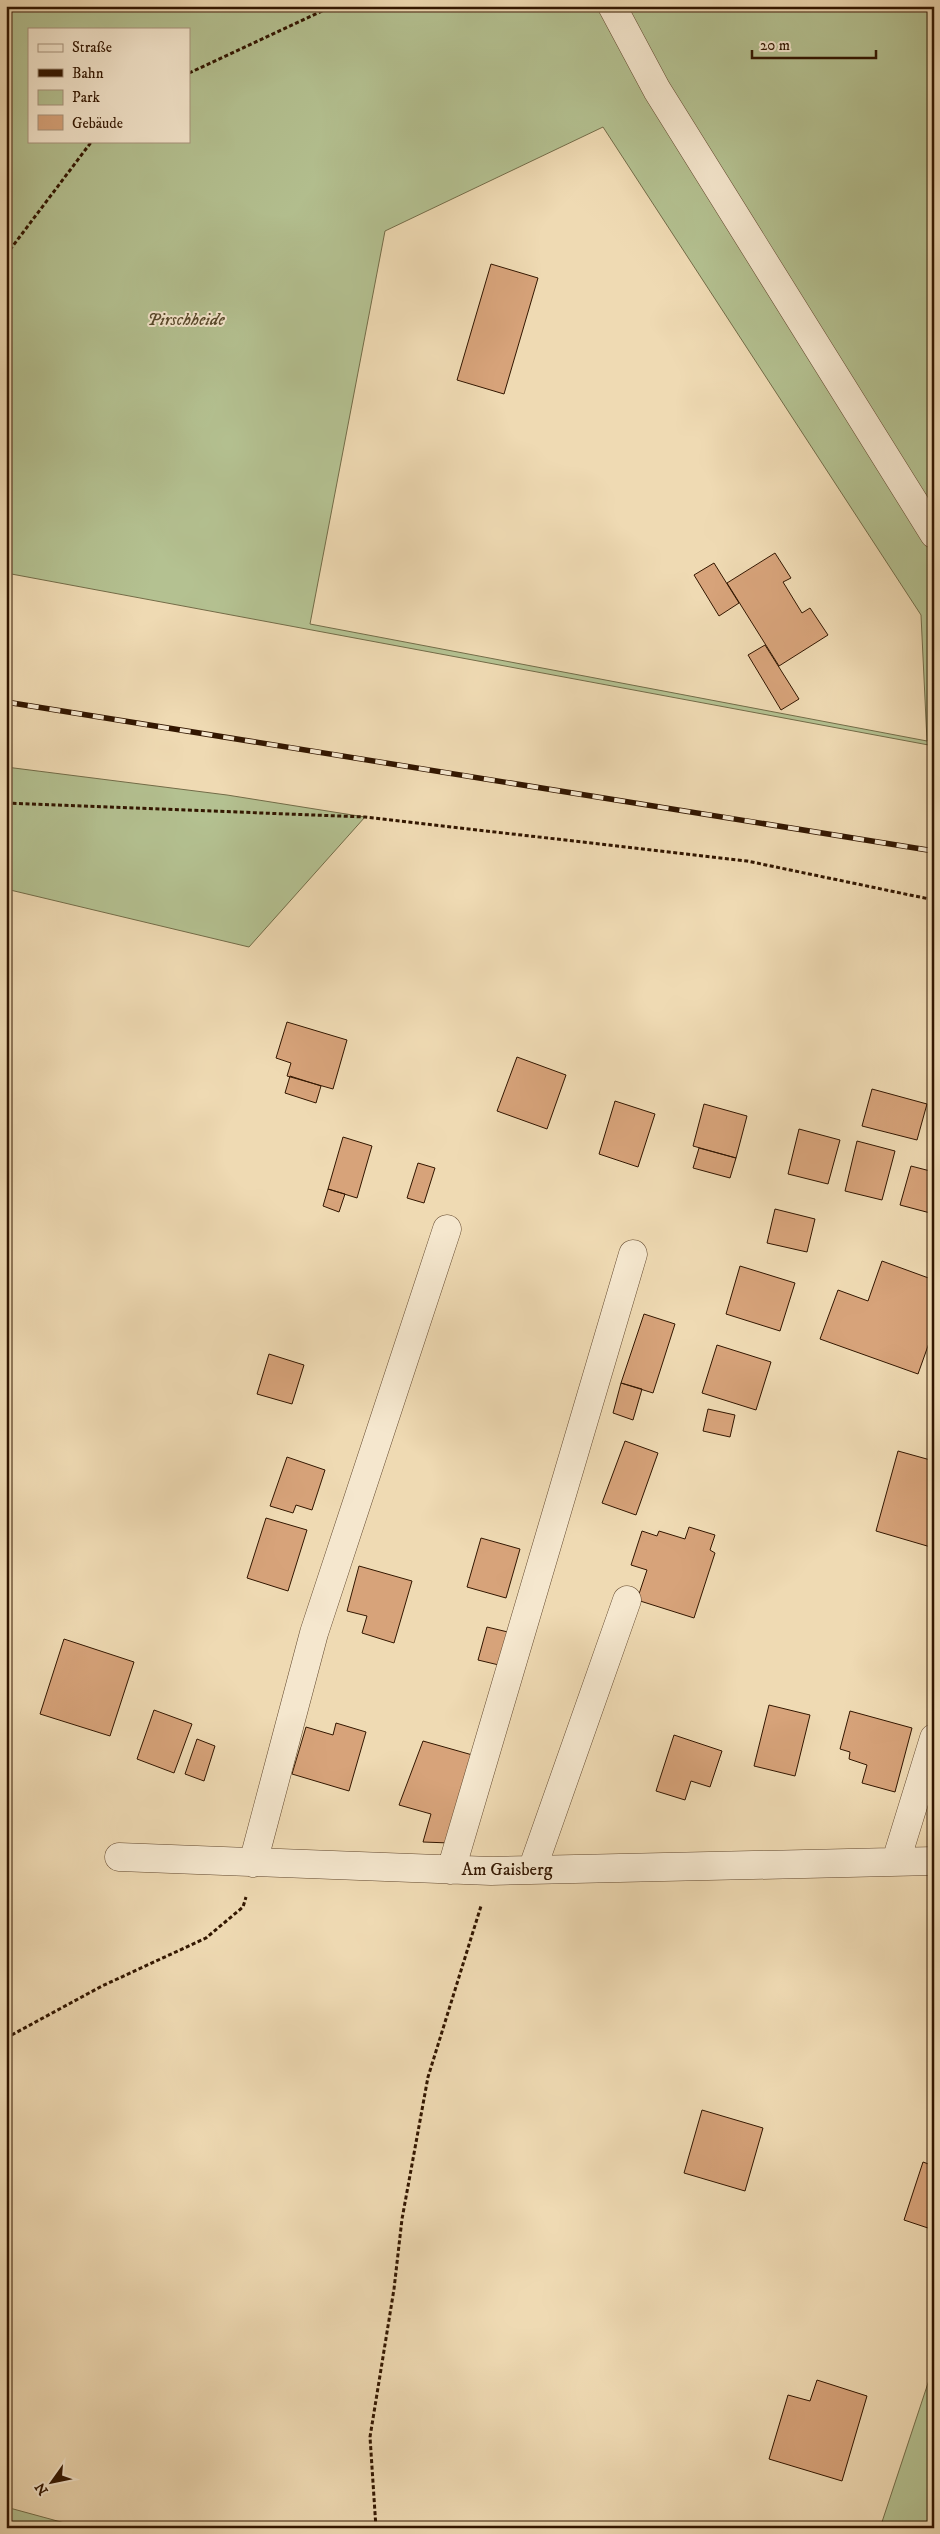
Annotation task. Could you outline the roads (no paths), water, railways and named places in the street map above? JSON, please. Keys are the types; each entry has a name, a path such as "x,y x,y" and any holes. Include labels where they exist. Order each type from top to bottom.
{"street":[{"path":"612,6 657,90 934,534"},
{"path":"254,1863 314,1633 447,1229"},
{"path":"451,1870 633,1254"},
{"path":"532,1870 627,1600"},
{"path":"896,1861 934,1738"},
{"name":"Am Gaisberg","path":"119,1857 491,1872 934,1861"}],"railway":[{"path":"6,702 934,851"}],"park label":[{"name":"Pirschheide","path":"186,320"}]}
